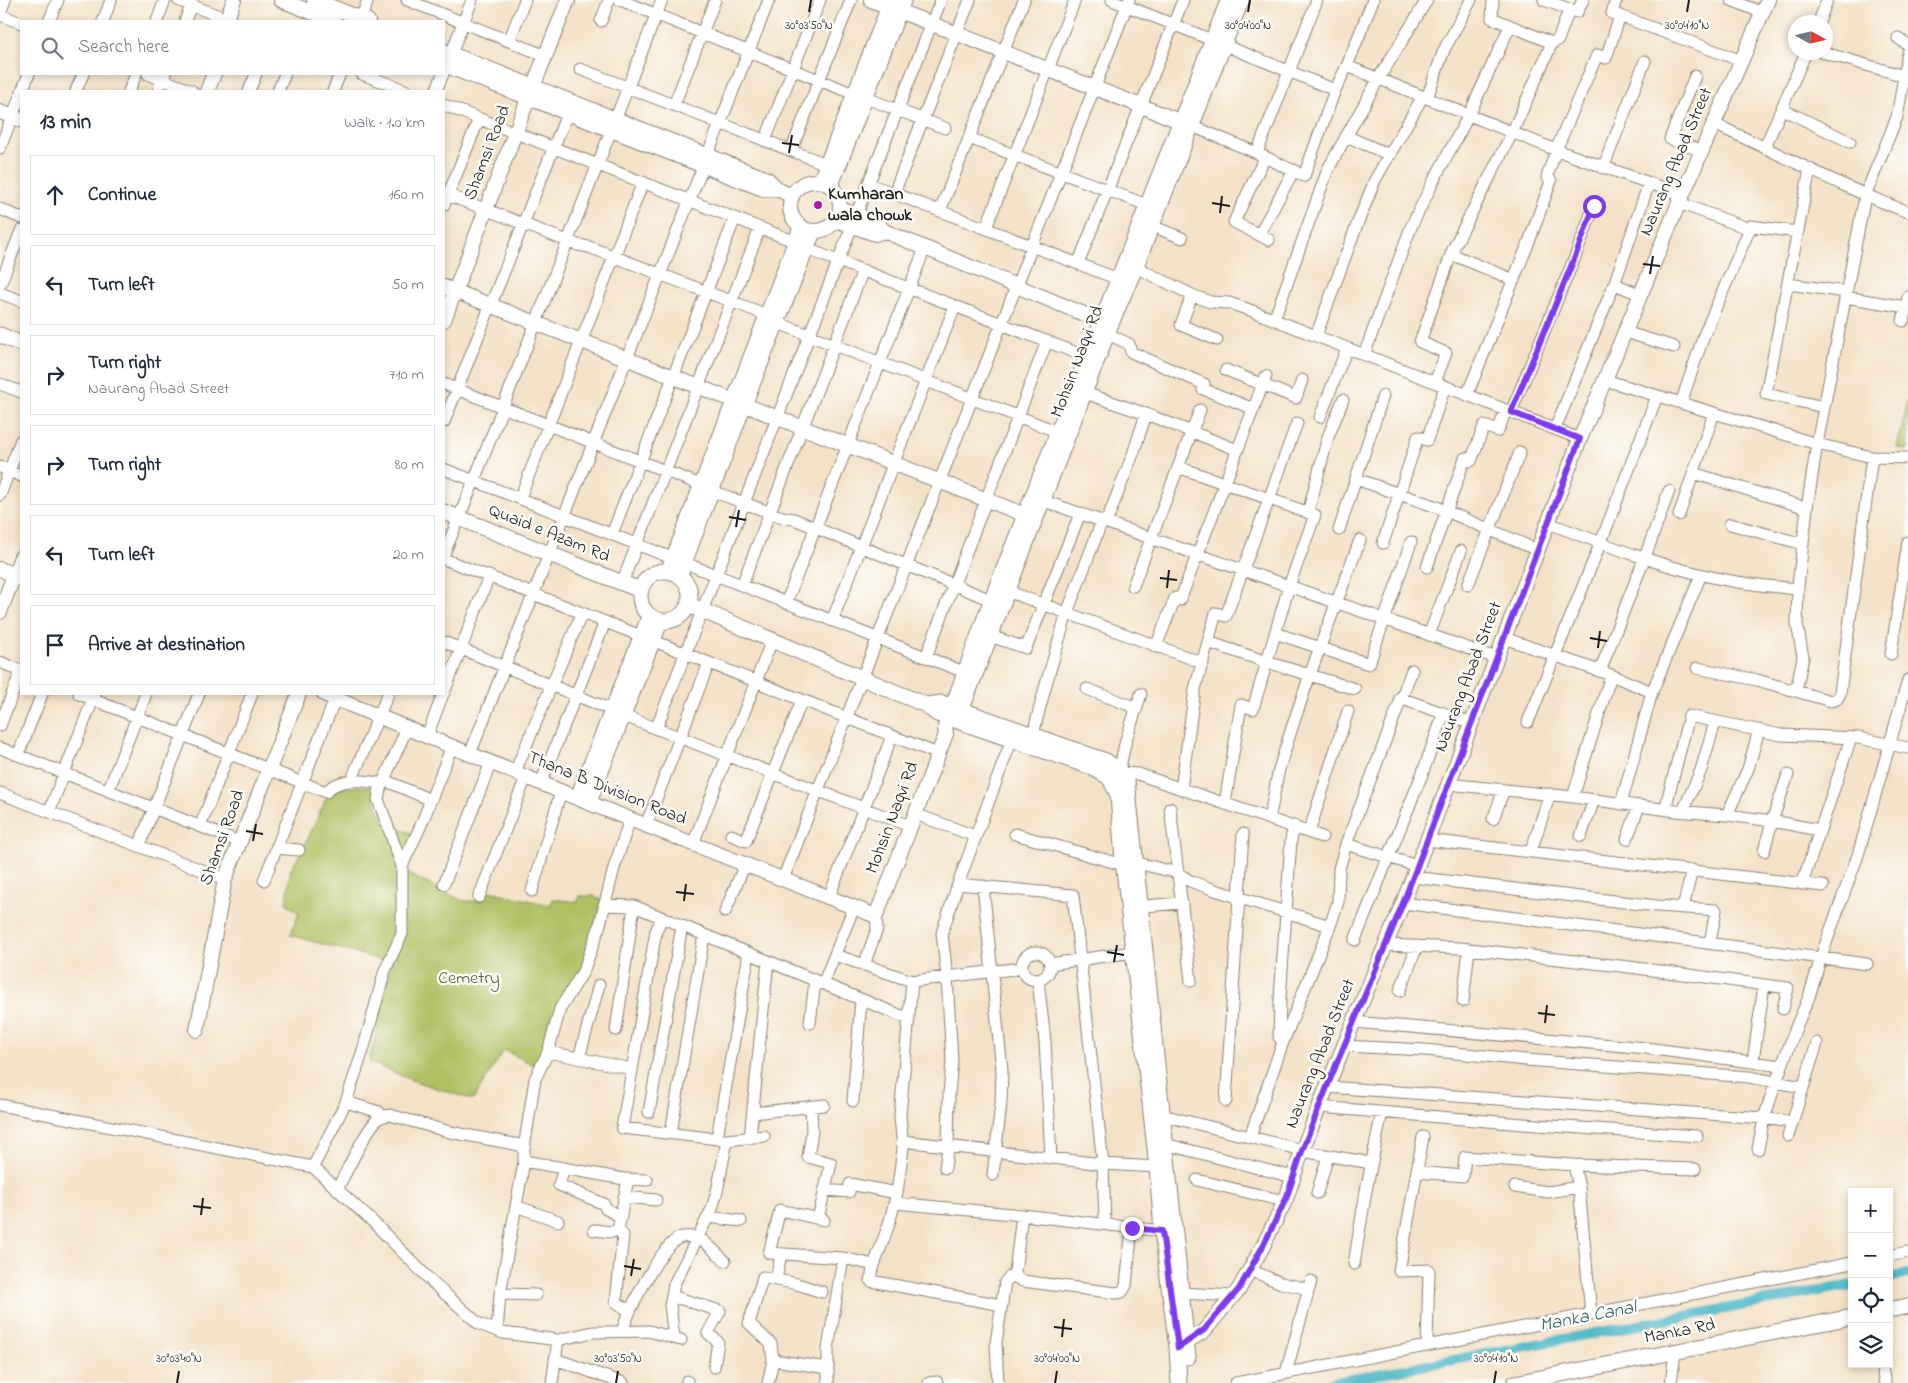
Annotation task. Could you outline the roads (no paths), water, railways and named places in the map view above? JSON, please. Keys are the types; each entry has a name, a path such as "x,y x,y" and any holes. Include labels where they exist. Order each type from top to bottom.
{"main road":[{"path":"0,335 20,344"},
{"name":"Quaid e Azam Rd","path":"445,512 640,590"},
{"path":"695,608 672,620 655,619 643,608 640,600 640,590 649,576 656,572 676,567 689,589 695,608 926,705 937,714 955,713 1033,734 1106,761 1120,772 1127,782 1129,789 1127,862"},
{"path":"955,713 1012,739 1092,767 1110,777 1118,795 1162,1115 1182,1293 1182,1345 1179,1383"},
{"path":"1134,907 1133,952 1157,1167 1162,1231 1189,1383"},
{"path":"1893,1309 1908,1306"},
{"name":"Manka Rd","path":"1517,1383 1848,1318"}],"street":[{"path":"5,0 0,14 20,23"},
{"path":"49,20 58,0"},
{"path":"103,20 111,0"},
{"path":"157,20 165,0"},
{"path":"178,0 227,20"},
{"path":"229,20 234,0"},
{"path":"230,20 243,0"},
{"path":"281,0 331,20"},
{"path":"314,0 363,20 368,0"},
{"path":"472,0 445,64 531,93 613,124 706,161 763,189 779,190 792,196"},
{"path":"509,41 525,0"},
{"name":"Shamsi Road","path":"445,315 450,289 487,210 568,0"},
{"path":"601,21 609,0"},
{"path":"620,0 819,80 945,128"},
{"path":"445,552 662,0"},
{"path":"674,105 715,0"},
{"path":"470,754 769,0"},
{"path":"765,141 820,0"},
{"path":"791,151 851,0"},
{"path":"871,0 896,4 932,24 1186,124 1261,155 1304,176 1336,90 1373,0"},
{"path":"656,729 685,653 695,608 716,575 941,0"},
{"path":"894,193 970,0"},
{"path":"940,211 1024,0"},
{"path":"986,228 1075,0"},
{"path":"1112,0 1128,3 1218,43 1336,90"},
{"path":"1078,264 1183,0"},
{"name":"Mohsin Naqvi Rd","path":"1218,43 1228,0"},
{"name":"Mohsin Naqvi Rd","path":"876,916 946,734 954,729 955,713 964,672 992,600 1031,517 1044,501 1085,393 1107,327 1118,279 1153,207 1218,43 1242,0"},
{"path":"1294,170 1264,238 1234,222 1261,155 1289,71 1317,0"},
{"path":"1274,320 1328,169 1379,78 1427,0"},
{"path":"1316,336 1375,180 1425,97 1444,50 1471,0 1492,3 1492,18 1552,43"},
{"path":"1544,0 1577,12 1583,0"},
{"path":"1616,0 1612,13 1742,61"},
{"path":"1731,0 1763,13"},
{"name":"Naurang Abad Street","path":"1182,1345 1204,1330 1233,1296 1250,1270 1284,1201 1343,1046 1403,903 1580,439 1681,199 1768,0"},
{"path":"1822,15 1827,0"},
{"path":"415,2 546,56"},
{"path":"783,879 1128,3"},
{"path":"825,183 896,4"},
{"path":"185,20 191,5"},
{"path":"1383,543 1418,437 1427,440 1446,352 1420,342 1451,254 1512,133 1552,43 1558,40 1569,10"},
{"path":"1467,395 1514,280 1551,181 1547,177 1556,150 1597,55 1606,58 1620,16"},
{"path":"1364,355 1411,227 1469,115 1510,26"},
{"path":"1898,38 1908,45"},
{"path":"1796,691 1803,658 1797,624 1798,589 1807,508 1817,444 1865,196 1903,119 1904,76 1908,53"},
{"path":"1833,55 1904,76"},
{"path":"1766,147 1803,60"},
{"path":"1603,168 1645,61"},
{"path":"1347,66 1512,133 1603,168 1649,183 1681,199 1750,228 1751,226 1798,232"},
{"path":"580,69 826,164"},
{"path":"23,90 29,75"},
{"path":"76,90 82,75"},
{"path":"130,90 136,75"},
{"path":"198,90 205,75"},
{"path":"207,90 214,75"},
{"path":"249,90 256,75"},
{"path":"278,90 285,75"},
{"path":"333,90 340,75"},
{"path":"364,75 386,87 402,90"},
{"path":"436,90 441,75"},
{"path":"1695,76 1670,139 1702,151"},
{"path":"158,90 163,77 190,90"},
{"path":"531,93 567,114 613,124"},
{"path":"825,183 826,164 860,96"},
{"path":"0,148 20,97"},
{"path":"445,105 1087,357"},
{"path":"1782,109 1850,142"},
{"path":"445,419 567,114"},
{"path":"479,119 446,195 732,301 809,335 1058,432"},
{"path":"1714,124 1766,147 1865,196 1908,212"},
{"path":"1346,136 1390,155"},
{"path":"969,138 1153,207"},
{"path":"1810,169 1766,394 1824,407"},
{"path":"520,498 643,182"},
{"path":"825,183 839,196 838,214 832,225 823,230 808,229 792,216 790,202 792,196 803,184 825,183"},
{"path":"1555,429 1615,284 1649,183"},
{"path":"868,184 1118,279"},
{"path":"1427,567 1465,458 1471,461 1484,426 1498,431 1509,411 1577,252 1594,206"},
{"name":"Mohsin Naqvi Rd","path":"955,713 990,636 1007,591 1058,432 1087,357 1107,327 1136,267 1152,226 1153,207"},
{"path":"0,209 20,218"},
{"path":"838,214 854,220 877,222 884,231 1016,286 1107,327 1129,344 1131,352 1204,384 1203,389 1254,409"},
{"path":"612,534 735,218"},
{"path":"1152,226 1182,238"},
{"path":"622,583 760,228"},
{"path":"1680,403 1704,335 1750,228"},
{"path":"676,567 808,229"},
{"path":"0,285 20,234"},
{"path":"786,603 925,248"},
{"path":"1451,254 1514,280"},
{"path":"1136,267 1210,302 1230,303 1247,309 1580,439"},
{"path":"742,585 863,270"},
{"path":"1615,284 1641,295"},
{"path":"1788,284 1846,295 1907,302 1903,321"},
{"path":"450,289 1031,517"},
{"path":"0,293 20,301"},
{"path":"1192,295 1181,325 1217,340"},
{"path":"832,620 955,306"},
{"path":"1625,332 1674,347"},
{"path":"926,657 1047,342"},
{"path":"1320,417 1347,348"},
{"path":"1226,370 1265,381 1296,398 1302,380"},
{"path":"1605,380 1817,444 1872,457 1908,458"},
{"path":"1156,647 1175,598 1180,600 1265,381"},
{"path":"0,384 20,392"},
{"path":"445,384 744,503 782,517 794,519 992,600"},
{"path":"1085,393 1146,414 1238,450"},
{"path":"1339,530 1383,396"},
{"path":"1528,722 1658,396"},
{"path":"1308,513 1328,437 1343,400"},
{"path":"1133,586 1200,410"},
{"path":"1679,515 1714,413"},
{"path":"1033,734 1067,613 1133,454 1146,414"},
{"path":"1181,789 1195,690 1216,613 1226,616 1297,423"},
{"path":"0,495 5,469 20,442"},
{"path":"1468,584 1520,452"},
{"path":"1697,668 1757,680 1831,701 1837,699 1840,693 1872,457"},
{"path":"1178,467 1315,515 1289,586 1253,709 1241,705 1225,803"},
{"path":"445,468 637,544 676,567 716,575 964,672"},
{"path":"5,469 20,476"},
{"path":"1693,473 1807,508"},
{"path":"1356,479 1446,511 1537,550"},
{"path":"1573,797 1606,673 1668,491"},
{"path":"1044,501 1496,658"},
{"path":"990,636 1026,648 1080,514"},
{"path":"1548,523 1645,558 1701,575 1723,580 1798,589"},
{"path":"1730,524 1803,544"},
{"path":"1269,818 1280,768 1310,676 1360,540"},
{"path":"1275,633 1369,664 1411,542"},
{"path":"1891,654 1908,542"},
{"path":"1429,635 1461,551"},
{"path":"445,559 938,754"},
{"path":"0,612 18,576 20,563"},
{"path":"0,569 18,576"},
{"path":"1620,804 1652,692 1701,575"},
{"path":"445,690 489,576"},
{"path":"1007,591 1203,663"},
{"path":"479,897 551,685 582,613"},
{"path":"583,800 655,619"},
{"path":"541,783 605,622"},
{"path":"1504,638 1606,673 1652,692"},
{"path":"693,844 772,640"},
{"path":"445,642 656,729 864,808 976,836"},
{"path":"1208,642 1355,689"},
{"path":"0,662 20,671"},
{"path":"646,825 709,663"},
{"path":"1250,1137 1283,1042 1330,926 1338,902 1339,869 1346,844 1412,670"},
{"path":"0,726 20,674"},
{"path":"1758,1148 1764,1118 1776,1082 1809,997 1858,855 1907,686"},
{"path":"1087,689 1137,708"},
{"path":"1141,694 1126,740 1120,772 1138,774 1322,837"},
{"path":"18,755 42,695"},
{"path":"108,790 146,695"},
{"path":"139,846 199,695"},
{"path":"200,826 252,695"},
{"name":"Shamsi Road","path":"197,1030 225,879 299,695"},
{"path":"264,880 302,782 332,695"},
{"name":"Thana B Division Road","path":"332,695 541,783 876,916"},
{"path":"354,781 354,774 388,695"},
{"path":"427,736 443,695"},
{"path":"49,812 94,696 137,717 326,792 331,786 366,780 383,782 431,800"},
{"path":"1400,698 1471,723"},
{"path":"730,835 746,841 802,700"},
{"path":"1309,832 1348,711"},
{"path":"1355,940 1423,772 1444,713"},
{"path":"1665,809 1689,716 1781,735 1851,738 1908,748"},
{"path":"1683,811 1701,770 1715,722"},
{"path":"313,1167 346,1102 364,1047 385,970 402,934 402,866 378,799 383,782 407,728"},
{"path":"1727,815 1748,770 1759,730"},
{"path":"829,897 892,736"},
{"path":"1802,884 1851,738"},
{"path":"945,1168 948,1146 952,1061 947,977 942,933 958,884 1012,739"},
{"path":"402,866 452,746"},
{"path":"0,748 240,842"},
{"path":"444,884 491,762"},
{"path":"1764,851 1788,775"},
{"path":"1448,784 1727,815 1819,830"},
{"path":"1493,819 1504,790"},
{"path":"532,891 561,791"},
{"path":"0,793 225,879"},
{"path":"1531,852 1550,794"},
{"path":"1581,836 1594,800"},
{"path":"1627,839 1639,806"},
{"path":"1170,808 1191,980"},
{"path":"497,1331 500,1294 524,1161 535,1079 548,1052 560,1009 583,972 599,928 614,868 630,819"},
{"path":"1283,1042 1279,1037 1279,1018 1291,840 1294,826"},
{"path":"1015,834 1178,873 1190,881 1330,926"},
{"path":"1226,1101 1243,834"},
{"path":"1427,840 1823,886"},
{"path":"1346,844 1388,857 1415,871 1548,894 1716,910 1710,943"},
{"path":"276,848 299,850"},
{"path":"725,912 745,864"},
{"path":"1683,908 1692,870"},
{"path":"958,884 1073,895 1103,1164 1105,1224"},
{"path":"983,886 1002,1070 993,1175"},
{"path":"1134,907 1182,903"},
{"path":"1403,903 1867,964"},
{"path":"604,905 634,906 909,1020"},
{"path":"616,1030 634,906"},
{"path":"810,1023 819,983 835,955 854,907"},
{"path":"864,965 877,930 876,916"},
{"path":"662,918 656,931 622,1128 722,1139 764,1136"},
{"path":"649,1112 682,926"},
{"path":"671,1133 704,935"},
{"path":"1385,945 1469,950 1630,967 1788,988 1783,1009"},
{"path":"1400,991 1417,946"},
{"path":"1463,1001 1469,950"},
{"path":"1035,952 1046,956 1050,964 1046,976 1038,980 1026,976 1022,968 1027,956 1035,952"},
{"path":"1050,964 1133,952"},
{"path":"0,1105 313,1167 479,1324 497,1331 558,1340 593,1332 649,1331 678,1339 670,1305 674,1284 699,1238 718,1187 722,1139 749,953"},
{"path":"835,955 912,982 991,970 1022,968"},
{"path":"750,1138 768,961"},
{"path":"1038,980 1045,1040 1051,1158"},
{"path":"912,982 900,1116 903,1141 902,1167 896,1198 874,1265 871,1281 1002,1305"},
{"path":"1753,1061 1764,985"},
{"path":"579,1058 599,986"},
{"path":"852,1101 861,1000"},
{"path":"1354,1022 1628,1046 1782,1066"},
{"path":"1788,1136 1817,1043"},
{"path":"1343,1046 1425,1050 1526,1060 1749,1077 1802,1087"},
{"path":"548,1052 632,1069"},
{"path":"1327,1087 1764,1118 1791,1122"},
{"path":"346,1102 379,1112 382,1117"},
{"path":"753,1113 824,1105"},
{"path":"811,1106 812,1131 808,1157 831,1163 824,1190 821,1220 780,1210 769,1253 843,1258 874,1265"},
{"path":"1319,1107 1697,1136"},
{"path":"1354,1264 1371,1163 1382,1112"},
{"path":"337,1190 368,1132 379,1118 390,1115 450,1132 525,1146"},
{"path":"1162,1115 1302,1151 1371,1163"},
{"path":"1423,1137 1399,1271 1429,1270 1426,1346"},
{"path":"903,1141 1103,1164 1157,1167"},
{"path":"1165,1144 1293,1177"},
{"path":"1318,1193 1328,1156"},
{"path":"1417,1172 1463,1176 1465,1157 1574,1165 1696,1169"},
{"path":"524,1161 628,1179 646,1180"},
{"path":"1574,1165 1579,1187 1590,1314"},
{"path":"564,1168 559,1185 604,1204 606,1209 621,1216"},
{"path":"618,1230 628,1179"},
{"path":"1197,1180 1284,1201"},
{"path":"824,1190 849,1192 850,1184 896,1198 1162,1231"},
{"path":"1515,1187 1548,1192 1579,1187"},
{"path":"624,1197 656,1200"},
{"path":"516,1206 558,1221"},
{"path":"1022,1214 1015,1272 1017,1278 1022,1281 1116,1293 1122,1292 1126,1286 1132,1228"},
{"path":"708,1217 741,1221"},
{"path":"594,1230 612,1232 618,1230"},
{"path":"618,1230 623,1235 616,1302 629,1311"},
{"path":"622,1330 629,1311 660,1257 673,1242 680,1238 699,1238 725,1261"},
{"path":"1893,1255 1908,1252"},
{"path":"776,1280 782,1254"},
{"path":"828,1383 828,1349 843,1258"},
{"path":"1236,1383 1848,1264"},
{"path":"1250,1270 1281,1283 1310,1285 1286,1373"},
{"path":"998,1383 996,1343 1005,1282 1015,1272"},
{"path":"768,1383 773,1360 771,1344 749,1323 763,1277 797,1284 822,1292"},
{"path":"1182,1293 1233,1296"},
{"path":"500,1294 536,1294"},
{"path":"672,1296 720,1311 708,1333 718,1342 714,1367"},
{"path":"552,1383 558,1340"},
{"path":"1671,1383 1675,1352"},
{"path":"555,1359 623,1383"},
{"path":"773,1360 828,1368"},
{"path":"1882,1368 1885,1383"},
{"path":"929,1383 936,1382"}],"waterway":[{"name":"Manka Canal","path":"1893,1277 1908,1274"},
{"name":"Manka Canal","path":"1330,1383 1848,1286"}],"place":[{"name":"Kumharan wala chowk","path":"818,205"}],"park label":[{"name":"Cemetry","path":"469,979"}]}
